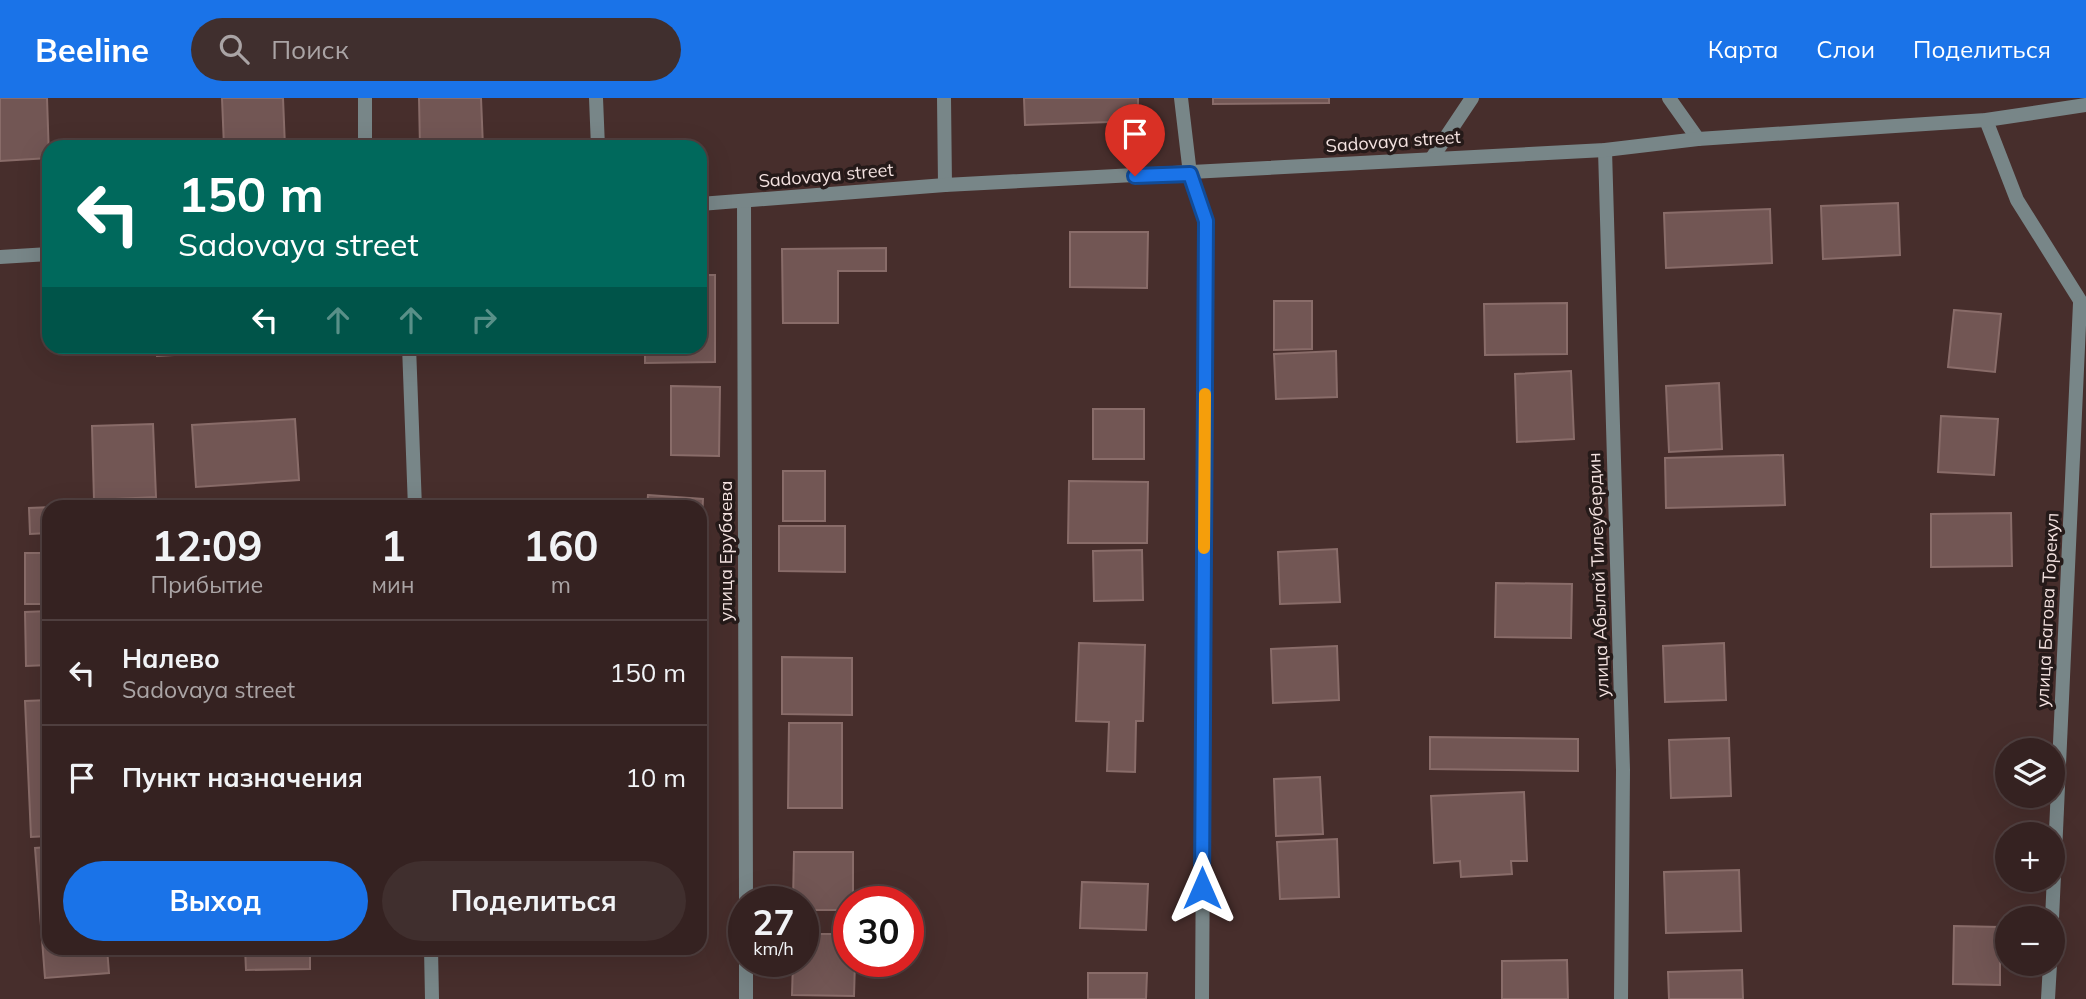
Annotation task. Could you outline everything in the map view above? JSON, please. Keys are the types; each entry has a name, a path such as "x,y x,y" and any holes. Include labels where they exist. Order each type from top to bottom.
{"street":[{"path":"365,98 365,140"},
{"path":"596,98 598,140"},
{"path":"944,98 945,184"},
{"path":"1181,98 1190,174 1206,221 1202,999"},
{"path":"1432,158 1472,98"},
{"path":"1669,98 1698,139"},
{"name":"Sadovaya street","path":"707,204 945,184 1190,174 1605,150 1698,139 1986,120 2086,105"},
{"path":"1986,120 2017,200 2083,307"},
{"name":"улица Абылай Тилеубердин","path":"1605,150 1623,770 1620,999"},
{"name":"улица Ерубаева","path":"744,201 746,886"},
{"path":"0,257 42,254"},
{"name":"улица Багова Торекул","path":"2053,906 2083,307"},
{"path":"409,354 415,500"},
{"path":"431,955 432,999"},
{"path":"2048,999 2049,976"},
{"path":"746,977 746,999"}],"building":[{"path":"0,98 47,98 48,140 42,140 42,158 0,161"},
{"path":"222,98 283,98 285,140 224,140"},
{"path":"419,98 481,98 483,140 420,140"},
{"path":"1024,98 1138,98 1138,121 1025,125"},
{"path":"1213,98 1329,98 1329,103 1213,104"},
{"path":"1898,203 1900,255 1823,259 1821,206"},
{"path":"1770,209 1772,263 1666,268 1664,213"},
{"path":"1070,232 1148,232 1147,288 1070,287"},
{"path":"886,248 886,271 838,271 838,323 783,323 782,249"},
{"path":"707,275 715,275 715,362 645,363 645,354 707,354"},
{"path":"1274,301 1312,301 1312,349 1274,350"},
{"path":"1567,303 1567,354 1485,355 1484,304"},
{"path":"1954,310 2001,314 1995,372 1948,367"},
{"path":"1336,351 1337,397 1276,399 1274,354"},
{"path":"157,354 192,354 157,356"},
{"path":"1571,371 1574,439 1517,442 1515,374"},
{"path":"1719,383 1722,449 1669,452 1666,386"},
{"path":"671,386 720,387 719,456 671,455"},
{"path":"1093,409 1144,409 1144,459 1093,459"},
{"path":"1941,416 1998,419 1994,475 1938,472"},
{"path":"295,419 299,480 196,487 192,425"},
{"path":"153,424 156,497 94,500 92,426"},
{"path":"1783,455 1785,505 1666,508 1665,458"},
{"path":"783,471 825,471 825,521 783,521"},
{"path":"1069,481 1148,482 1147,543 1068,543"},
{"path":"648,495 703,499 703,500 648,500"},
{"path":"42,507 42,533 30,534 29,508"},
{"path":"2011,513 2012,566 1931,567 1931,514"},
{"path":"779,526 845,526 845,572 779,571"},
{"path":"1337,549 1340,602 1280,604 1278,552"},
{"path":"1142,550 1143,600 1094,601 1093,551"},
{"path":"25,553 42,553 42,604 25,604"},
{"path":"1496,583 1572,584 1571,638 1495,637"},
{"path":"42,611 42,665 26,666 25,612"},
{"path":"1079,643 1145,645 1143,721 1136,721 1135,772 1107,771 1109,722 1076,721"},
{"path":"1724,643 1726,700 1665,702 1663,646"},
{"path":"1337,646 1339,700 1273,703 1271,649"},
{"path":"782,657 852,658 852,715 782,714"},
{"path":"42,700 42,836 31,837 25,701"},
{"path":"789,723 842,723 842,808 788,808"},
{"path":"1430,737 1578,739 1578,771 1430,769"},
{"path":"1729,738 1731,796 1671,798 1669,740"},
{"path":"1320,777 1323,834 1276,836 1274,779"},
{"path":"1524,792 1527,861 1511,861 1512,874 1461,877 1460,861 1434,863 1431,796"},
{"path":"1337,839 1339,897 1280,899 1277,842"},
{"path":"35,848 42,848 42,939"},
{"path":"794,852 853,852 853,886 833,886 833,910 819,910 819,886 793,886"},
{"path":"1739,870 1741,931 1666,933 1664,872"},
{"path":"1082,882 1148,884 1146,930 1080,928"},
{"path":"1954,926 1995,927 1995,976 2000,976 2000,985 1953,984"},
{"path":"819,934 833,934 833,977 855,977 854,996 792,995 793,977 819,977"},
{"path":"43,955 108,955 109,973 45,978"},
{"path":"245,955 310,955 310,969 246,970"},
{"path":"1567,960 1568,999 1502,999 1502,961"},
{"path":"1742,970 1743,999 1669,999 1668,972"},
{"path":"1088,973 1147,973 1146,999 1088,999"}],"slow traffic":[{"path":"1204,548 1205,394"}],"route":[{"path":"1135,176 1190,174 1206,221 1202,888"}]}
